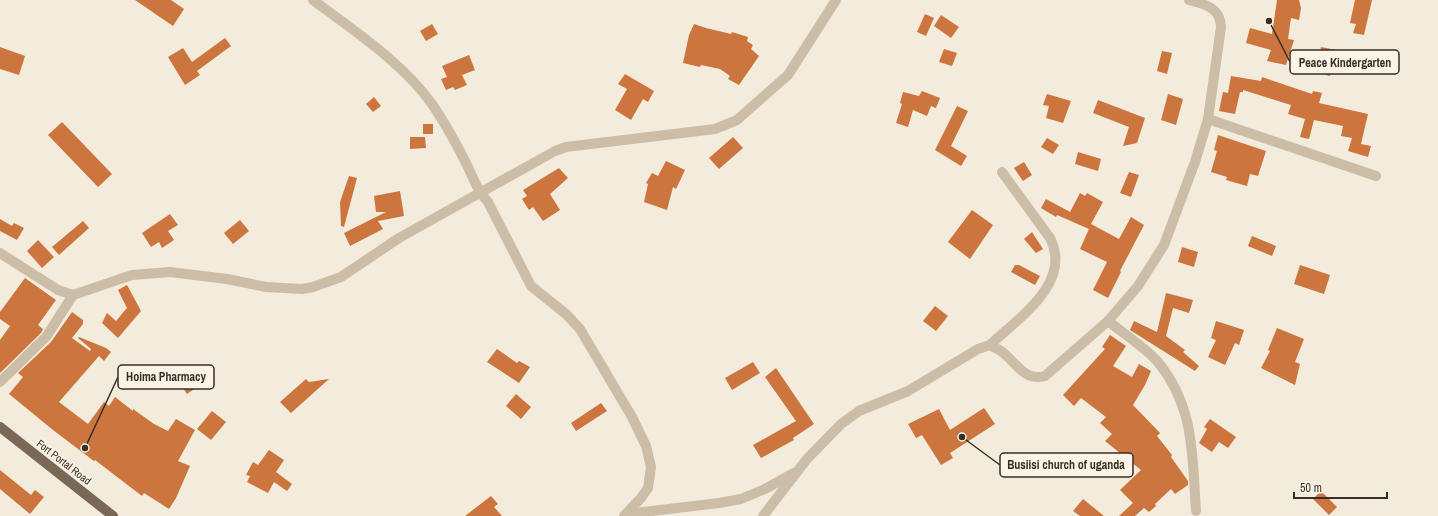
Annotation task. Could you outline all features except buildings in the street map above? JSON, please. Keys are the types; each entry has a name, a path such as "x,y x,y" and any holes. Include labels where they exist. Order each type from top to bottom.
{"main road":[{"name":"Fort Portal Road","path":"0,427 113,516"}],"street":[{"path":"313,0 388,58 416,85 432,104 449,132 480,194 488,202 531,286 566,314 580,329 632,417 646,446 651,467 648,488 625,515"},
{"path":"0,253 58,290 73,295 132,275 170,272 227,279 266,287 302,289 313,287 341,277 405,234 449,208 480,194 555,151 566,147 714,129 729,124 751,109 788,75 836,0"},
{"path":"990,345 1000,351 1026,375 1033,378 1040,378 1054,370 1108,321 1138,286 1164,245 1193,169 1208,119 1221,28 1221,18 1211,4 1189,0"},
{"path":"1208,119 1376,176"},
{"path":"763,516 799,470 825,440 842,424 859,411 908,391 978,349 990,345 1043,296 1054,272 1056,260 1055,248 1050,238 1002,172"},
{"path":"0,382 46,337 73,295"},
{"path":"1108,321 1157,361 1180,398 1186,414 1192,443 1196,511"},
{"path":"625,515 719,504 741,499 765,489 799,470"}],"place":[{"name":"Peace Kindergarten","path":"1269,21"},
{"name":"Busiisi church of uganda","path":"962,437"},
{"name":"Hoima Pharmacy","path":"85,448"}]}
